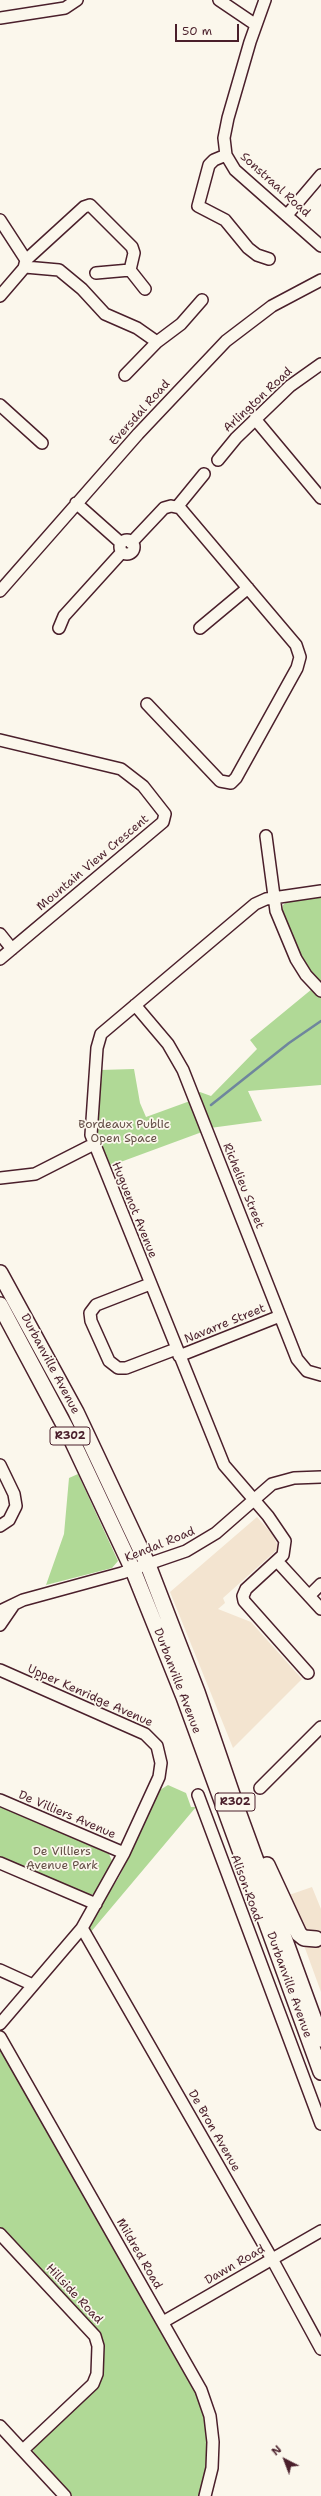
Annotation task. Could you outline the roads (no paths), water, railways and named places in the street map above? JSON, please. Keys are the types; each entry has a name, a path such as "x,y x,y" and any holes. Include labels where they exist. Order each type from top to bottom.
{"main road":[{"name":"Durbanville Avenue","path":"0,1272 76,1412 148,1565 197,1692 237,1809 321,2039"},
{"name":"Durbanville Avenue","path":"0,1305 69,1434 133,1570 184,1697 321,2072"},
{"path":"237,1809 253,1835 297,1931 304,1938 316,1939"}],"street":[{"path":"0,18 65,8 77,0"},
{"path":"219,0 256,25"},
{"name":"Sonstraal Road","path":"265,0 256,25 225,130 226,155 235,170 321,246"},
{"path":"226,155 214,160 209,165 198,206 225,220 248,248 269,259"},
{"path":"287,215 321,175"},
{"path":"0,296 25,264 84,207 90,205 132,247 134,255 130,270"},
{"path":"0,220 25,264"},
{"path":"25,264 59,270 82,289 105,314 137,328 157,342"},
{"path":"96,273 130,270"},
{"path":"130,270 145,289"},
{"name":"Eversdal Road","path":"0,591 76,503 226,341 272,306 321,280"},
{"path":"125,375 135,368 157,342 181,324 202,300"},
{"name":"Arlington Road","path":"218,460 255,419 290,386 321,364"},
{"path":"0,405 42,444"},
{"path":"255,419 321,498"},
{"path":"177,507 204,474"},
{"path":"76,503 125,546"},
{"path":"60,628 64,616 125,546 160,511 167,507 177,507 183,511 296,645 300,657 296,668 234,781 228,784 220,781 146,704"},
{"path":"200,628 248,588"},
{"name":"Mountain View Crescent","path":"0,740 121,769 143,786 165,814 163,822 0,959"},
{"path":"266,836 276,911 296,959 306,975 321,991"},
{"name":"Huguenot Avenue","path":"277,1561 285,1551 285,1541 253,1499 224,1465 94,1144 92,1123 97,1042 105,1030 255,904 274,897 321,891"},
{"path":"0,934 12,949"},
{"name":"Richelieu Street","path":"135,1005 161,1035 180,1066 300,1363 307,1371 321,1375"},
{"path":"0,1178 35,1174 94,1144"},
{"name":"Navarre Street","path":"150,1284 96,1305 90,1313 91,1321 109,1361 118,1368 126,1368 177,1352 280,1316"},
{"path":"0,1465 14,1494 16,1506 9,1520 0,1526"},
{"name":"Kendal Road","path":"0,1611 15,1604 133,1570 186,1551 207,1539 267,1487 285,1479 321,1477"},
{"path":"308,1674 243,1598 246,1589 277,1561 321,1609"},
{"path":"309,1596 321,1584"},
{"path":"0,1626 15,1604"},
{"name":"Upper Kenridge Avenue","path":"0,1670 145,1734 154,1742 160,1755 161,1768 159,1777 124,1854"},
{"path":"260,1788 321,1727"},
{"name":"Alison Road","path":"198,1795 321,2124"},
{"name":"De Villiers Avenue","path":"0,1800 124,1854"},
{"path":"0,2024 82,1928 124,1854"},
{"path":"0,1863 96,1904"},
{"name":"De Bron Avenue","path":"82,1928 272,2259 321,2349"},
{"path":"0,1970 33,1985"},
{"name":"Mildred Road","path":"0,2037 201,2390 210,2416 213,2455 205,2496"},
{"name":"Dawn Road","path":"163,2322 321,2231"},
{"name":"Hillside Road","path":"0,2234 94,2336 98,2346 97,2374 93,2384 23,2450"},
{"path":"0,2426 65,2496"}],"waterway":[{"path":"211,1105 289,1043 321,1021"}],"park label":[{"name":"Bordeaux Public Open Space","path":"124,1132"},
{"name":"De Villiers Avenue Park","path":"62,1859"}]}
